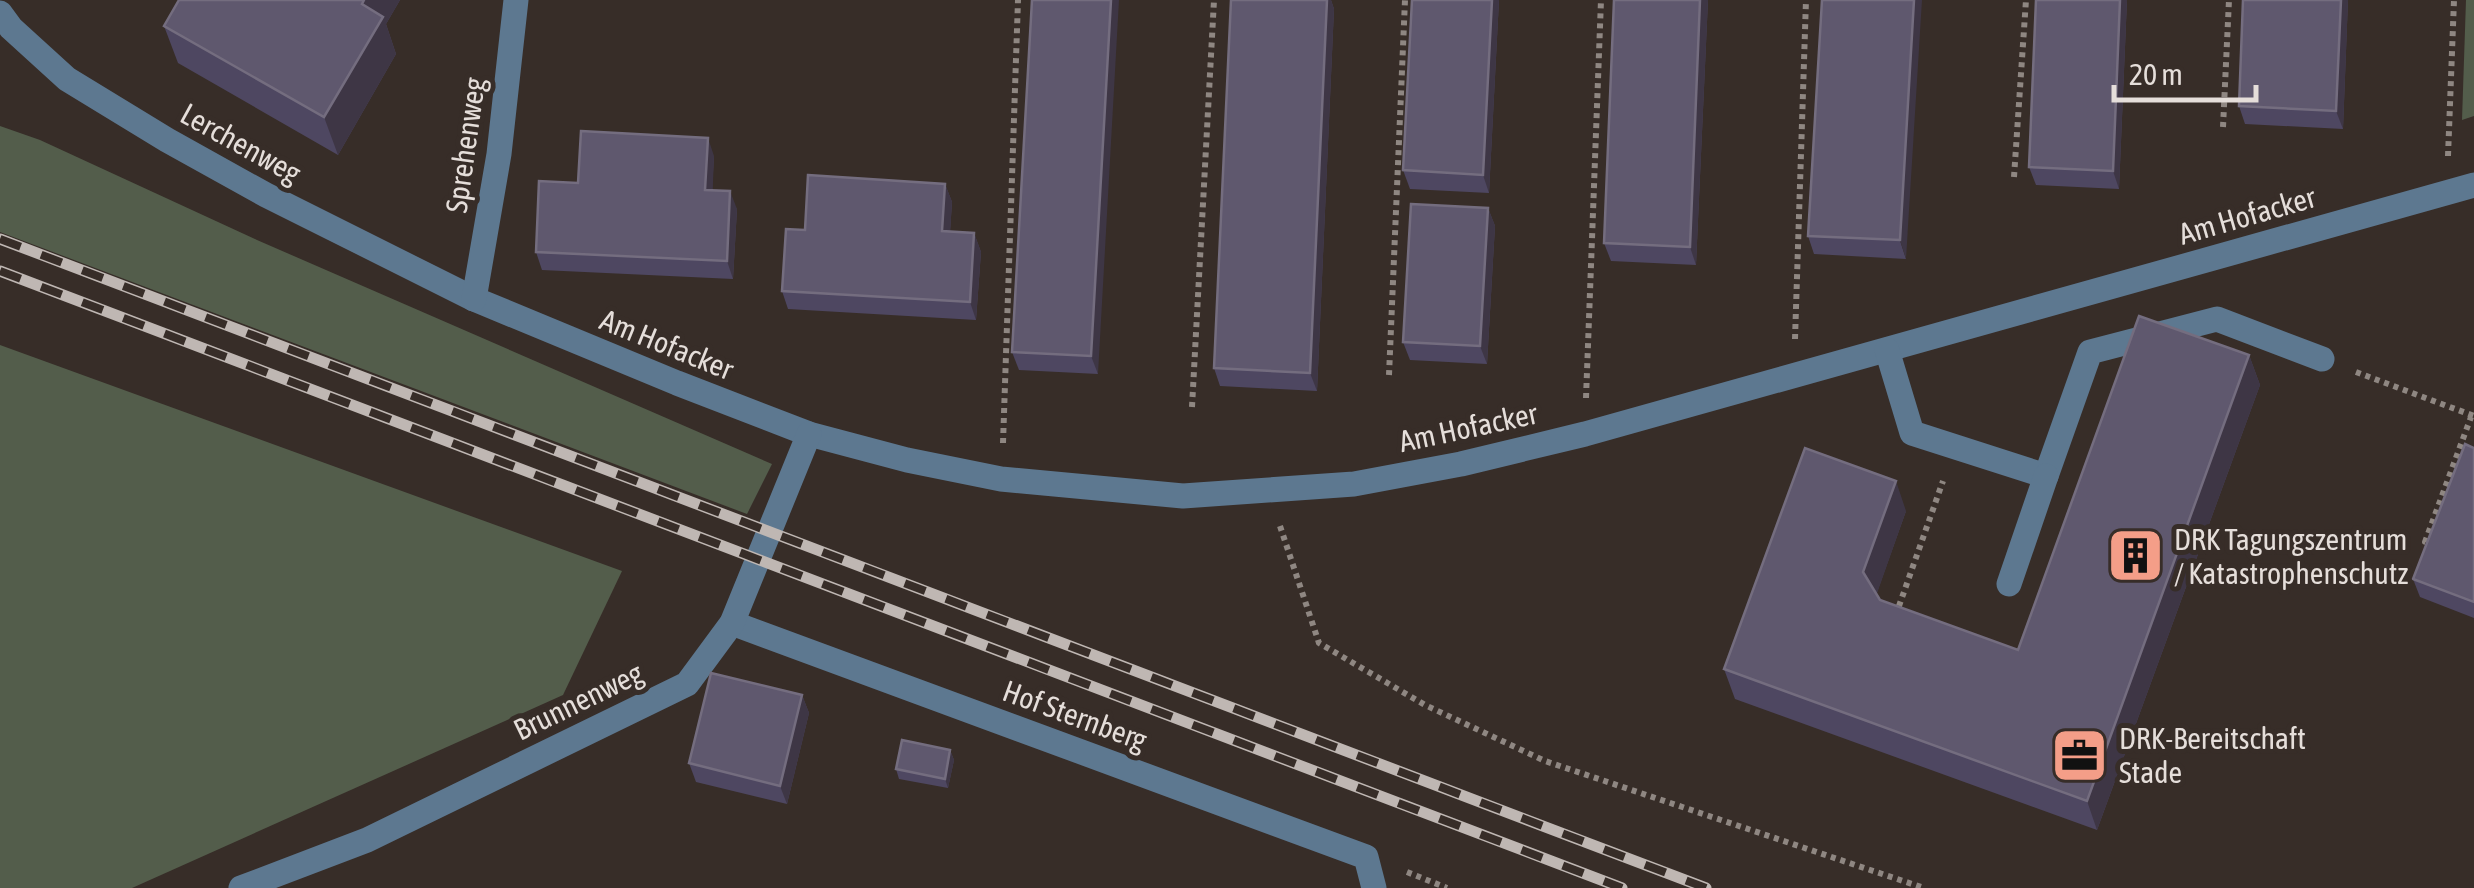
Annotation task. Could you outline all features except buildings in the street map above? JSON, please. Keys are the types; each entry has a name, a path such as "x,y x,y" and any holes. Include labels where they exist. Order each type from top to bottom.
{"street":[{"name":"Sprehenweg","path":"474,298 498,154 516,0"},
{"name":"Lerchenweg","path":"0,12 10,28 67,79 167,140 266,195 474,298"},
{"name":"Am Hofacker","path":"474,298 677,384 809,434 1002,479 1183,496 1354,484 1461,464 1585,434 2474,185"},
{"path":"2008,584 2090,352 2217,319 2322,359"},
{"path":"1887,350 1912,433 2046,476"},
{"name":"Brunnenweg","path":"241,888 367,840 687,684 732,623 809,434"},
{"name":"Hof Sternberg","path":"732,623 1366,856 1374,888"}],"path":[{"path":"1002,479 1018,0"},
{"path":"1192,407 1214,0"},
{"path":"1390,375 1405,0"},
{"path":"1585,434 1601,0"},
{"path":"1793,376 1806,0"},
{"path":"2014,177 2026,0"},
{"path":"2223,127 2229,0"},
{"path":"2447,192 2454,0"},
{"path":"2322,359 2472,416 2425,542 2439,547"},
{"path":"1882,615 1899,606 1954,446"},
{"path":"1268,490 1319,643 1425,705 1544,761 1924,888"}],"green space":[{"path":"2466,0 2474,0 2474,116 2462,120"},
{"path":"0,126 40,140 257,240 772,464 747,514 0,232"},
{"path":"0,345 622,571 563,695 132,888 0,888"}],"railway":[{"path":"0,239 1706,888"},
{"path":"0,271 1622,888"}],"place":[{"name":"DRK Tagungszentrum / Katastrophenschutz","path":"2135,556"},
{"name":"DRK-Bereitschaft Stade","path":"2080,755"}]}
